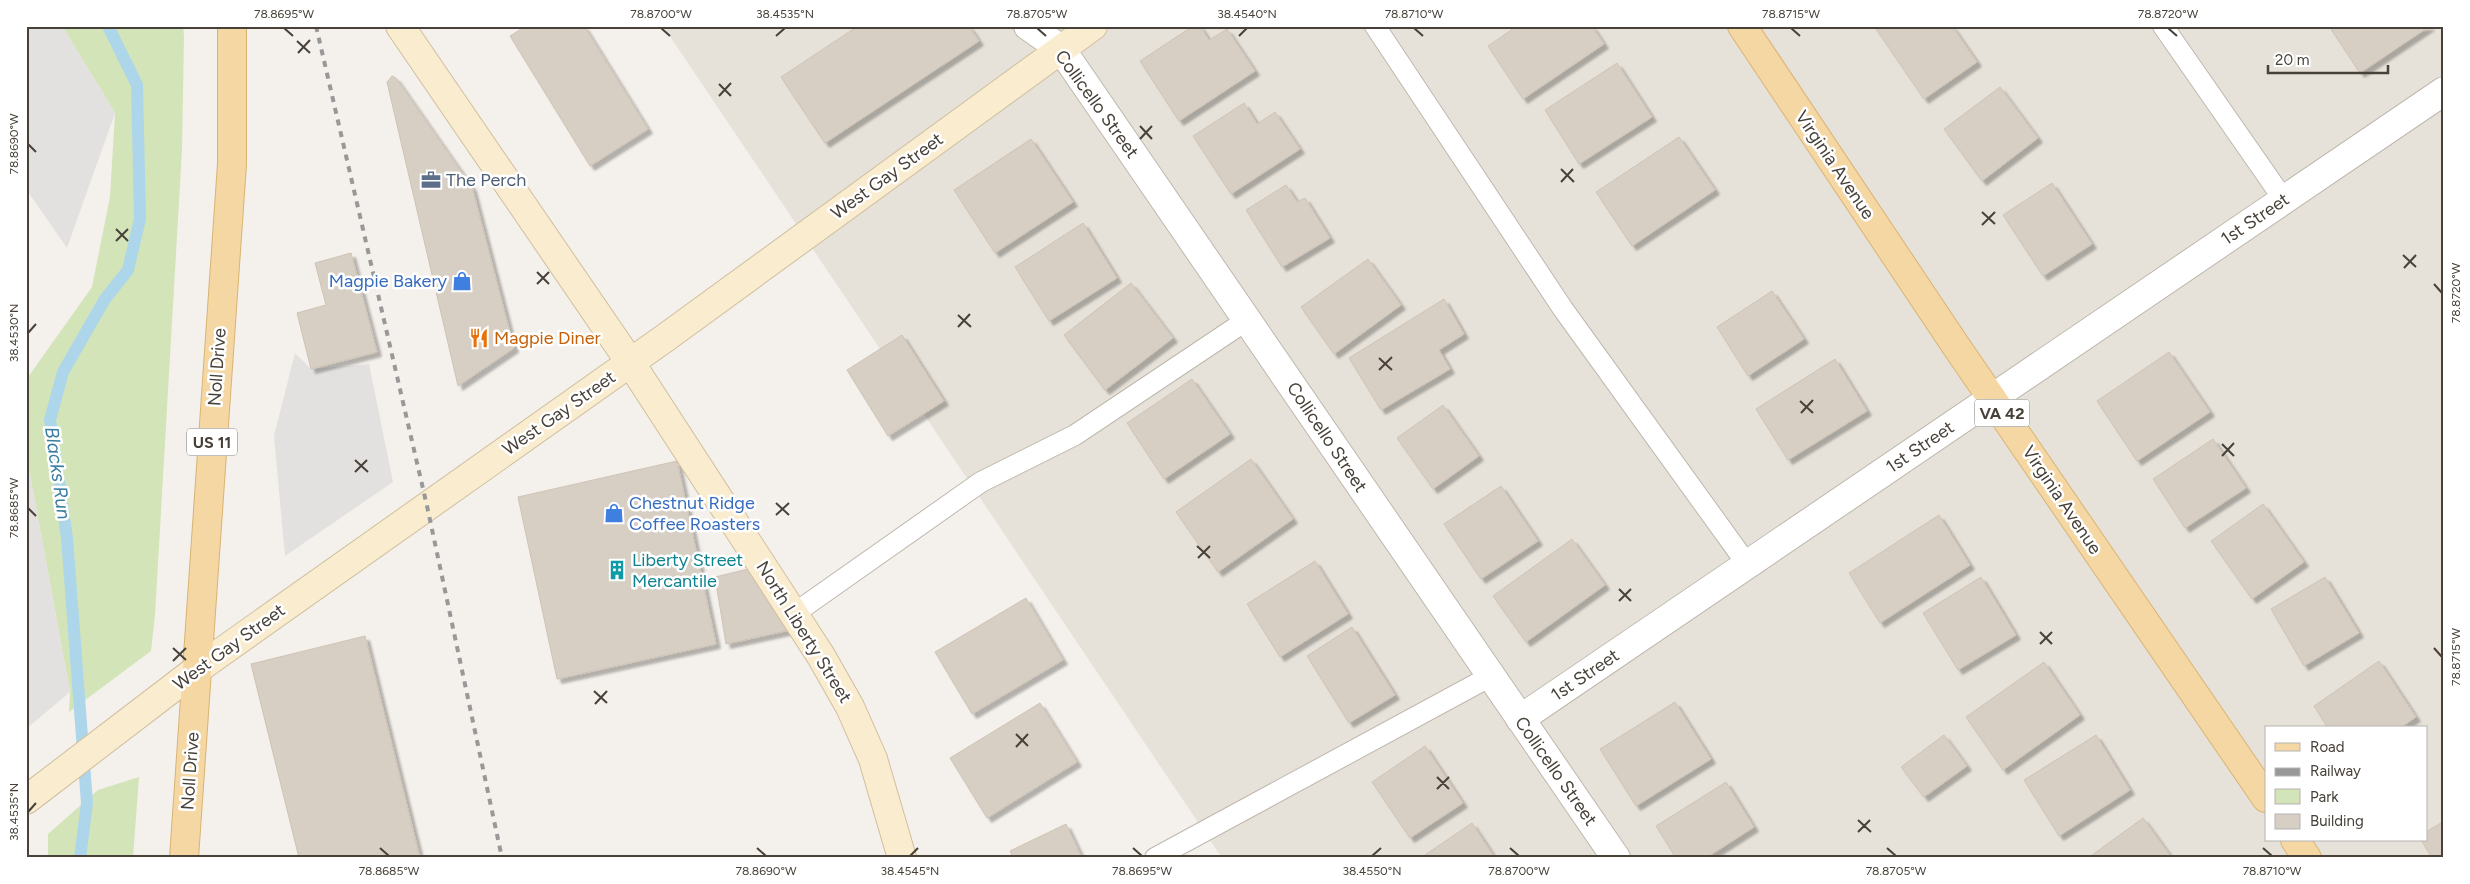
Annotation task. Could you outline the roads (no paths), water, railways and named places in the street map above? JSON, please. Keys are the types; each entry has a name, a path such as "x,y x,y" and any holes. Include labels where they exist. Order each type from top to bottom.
{"main road":[{"name":"Noll Drive","path":"184,858 232,164 232,26"},
{"name":"Virginia Avenue","path":"1742,26 1992,398 2265,797"},
{"path":"2296,842 2307,858"}],"street":[{"name":"North Liberty Street","path":"400,26 630,362 795,613 850,707 873,758 902,858"},
{"name":"Collicello Street","path":"1028,26 1061,49 1616,858"},
{"name":"West Gay Street","path":"26,800 115,730 196,670 630,362 1093,26"},
{"name":"1st Street","path":"1520,719 2444,91"}],"lane":[{"path":"1375,26 1563,309 1747,564"},
{"path":"2164,26 2284,200"},
{"path":"795,613 981,482 1075,435 1247,320"},
{"path":"1155,858 1491,676"}],"waterway":[{"name":"Blacks Run","path":"80,858 87,803 67,538 50,420 63,372 105,299 128,270 140,219 137,85 108,26"}],"railway":[{"path":"316,26 427,506 502,858"}],"place":[{"name":"The Perch","path":"431,180"},
{"name":"Magpie Bakery","path":"462,281"},
{"name":"Magpie Diner","path":"479,338"},
{"name":"Chestnut Ridge Coffee Roasters","path":"614,513"},
{"name":"Liberty Street Mercantile","path":"617,570"}]}
